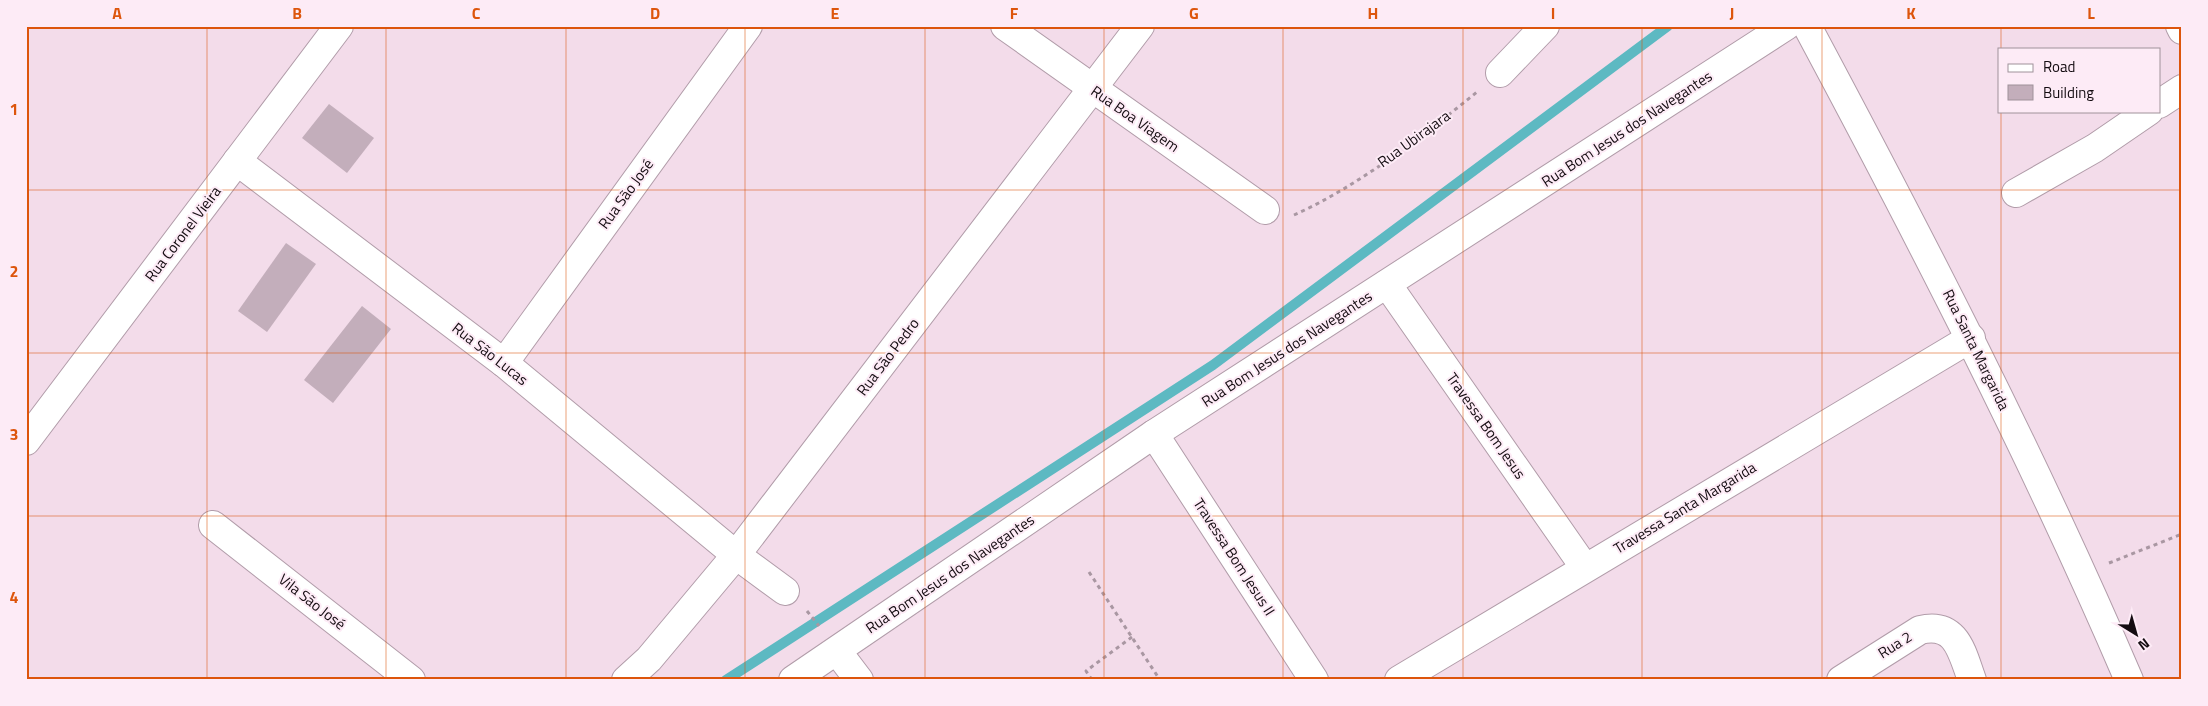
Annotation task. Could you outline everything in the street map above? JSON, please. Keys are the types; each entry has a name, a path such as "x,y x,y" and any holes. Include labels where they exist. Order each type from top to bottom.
{"street":[{"name":"Rua Coronel Vieira","path":"26,441 339,26"},
{"name":"Rua São José","path":"504,363 748,26"},
{"name":"Rua Boa Viagem","path":"1005,26 1265,210"},
{"name":"Rua São Pedro","path":"626,680 649,659 736,555 1140,26"},
{"path":"1500,73 1544,26"},
{"name":"Rua Bom Jesus dos Navegantes","path":"793,680 830,641 1786,26"},
{"name":"Rua Santa Margarida","path":"1808,26 1971,338 2083,573 2129,680"},
{"path":"2180,26 2182,30"},
{"path":"2160,103 2182,89"},
{"path":"2016,193 2095,148 2148,112"},
{"name":"Rua São Lucas","path":"237,161 504,363 736,555 785,591"},
{"name":"Travessa Bom Jesus","path":"1387,284 1585,568"},
{"name":"Travessa Santa Margarida","path":"1399,680 1971,338"},
{"name":"Travessa Bom Jesus II","path":"1154,434 1314,680"},
{"name":"Vila São José","path":"213,525 411,680"},
{"name":"Rua 2","path":"1841,680 1920,630 1932,627 1943,630 1958,643 1972,680"},
{"path":"830,641 858,680"}],"path":[{"name":"Rua Ubirajara","path":"1265,210 1278,216 1293,216 1326,201 1439,123 1500,73"},
{"path":"2083,573 2182,534"},
{"path":"1090,572 1160,680"},
{"path":"806,609 830,641"},
{"path":"1092,680 1086,671 1132,637"}],"building":[{"path":"329,104 374,138 347,173 302,138"},
{"path":"286,243 316,264 267,332 238,311"},
{"path":"362,306 391,329 333,403 304,380"}],"waterway":[{"path":"726,680 1213,365 1668,26"}]}
